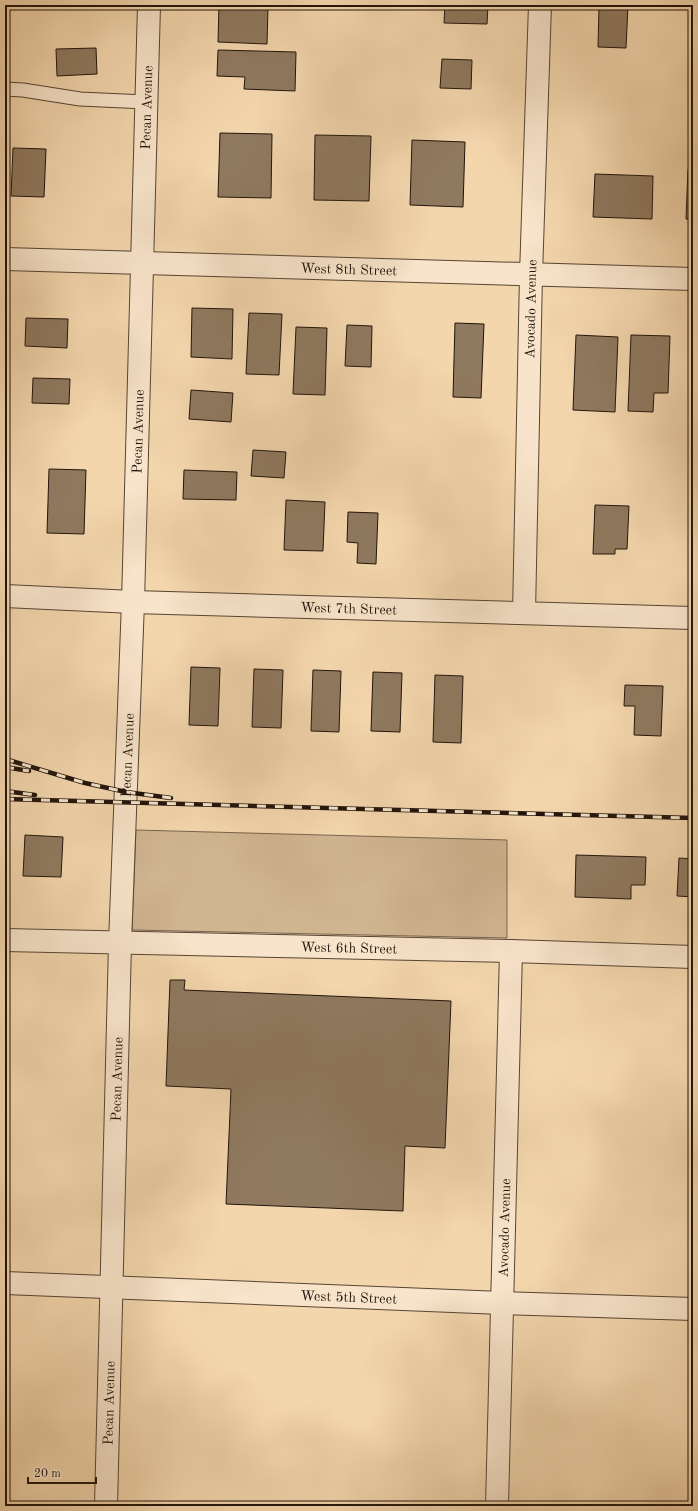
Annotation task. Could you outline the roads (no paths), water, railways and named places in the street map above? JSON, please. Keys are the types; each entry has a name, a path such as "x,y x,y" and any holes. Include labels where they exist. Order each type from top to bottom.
{"street":[{"name":"Pecan Avenue","path":"106,1506 113,1287 120,943 133,602 148,5"},
{"name":"Avocado Avenue","path":"524,613 530,275 540,5"},
{"name":"West 8th Street","path":"5,259 693,279"},
{"name":"West 7th Street","path":"5,596 133,602 693,618"},
{"name":"West 6th Street","path":"5,940 511,951 693,957"},
{"name":"Avocado Avenue","path":"497,1506 511,951"},
{"name":"West 5th Street","path":"5,1283 502,1303 693,1309"}],"lane":[{"path":"5,89 23,90 80,99 146,102"}],"railway":[{"path":"5,759 85,783 126,792 171,798"},
{"path":"5,767 29,771"},
{"path":"5,791 35,795"},
{"path":"5,799 693,818"}]}
